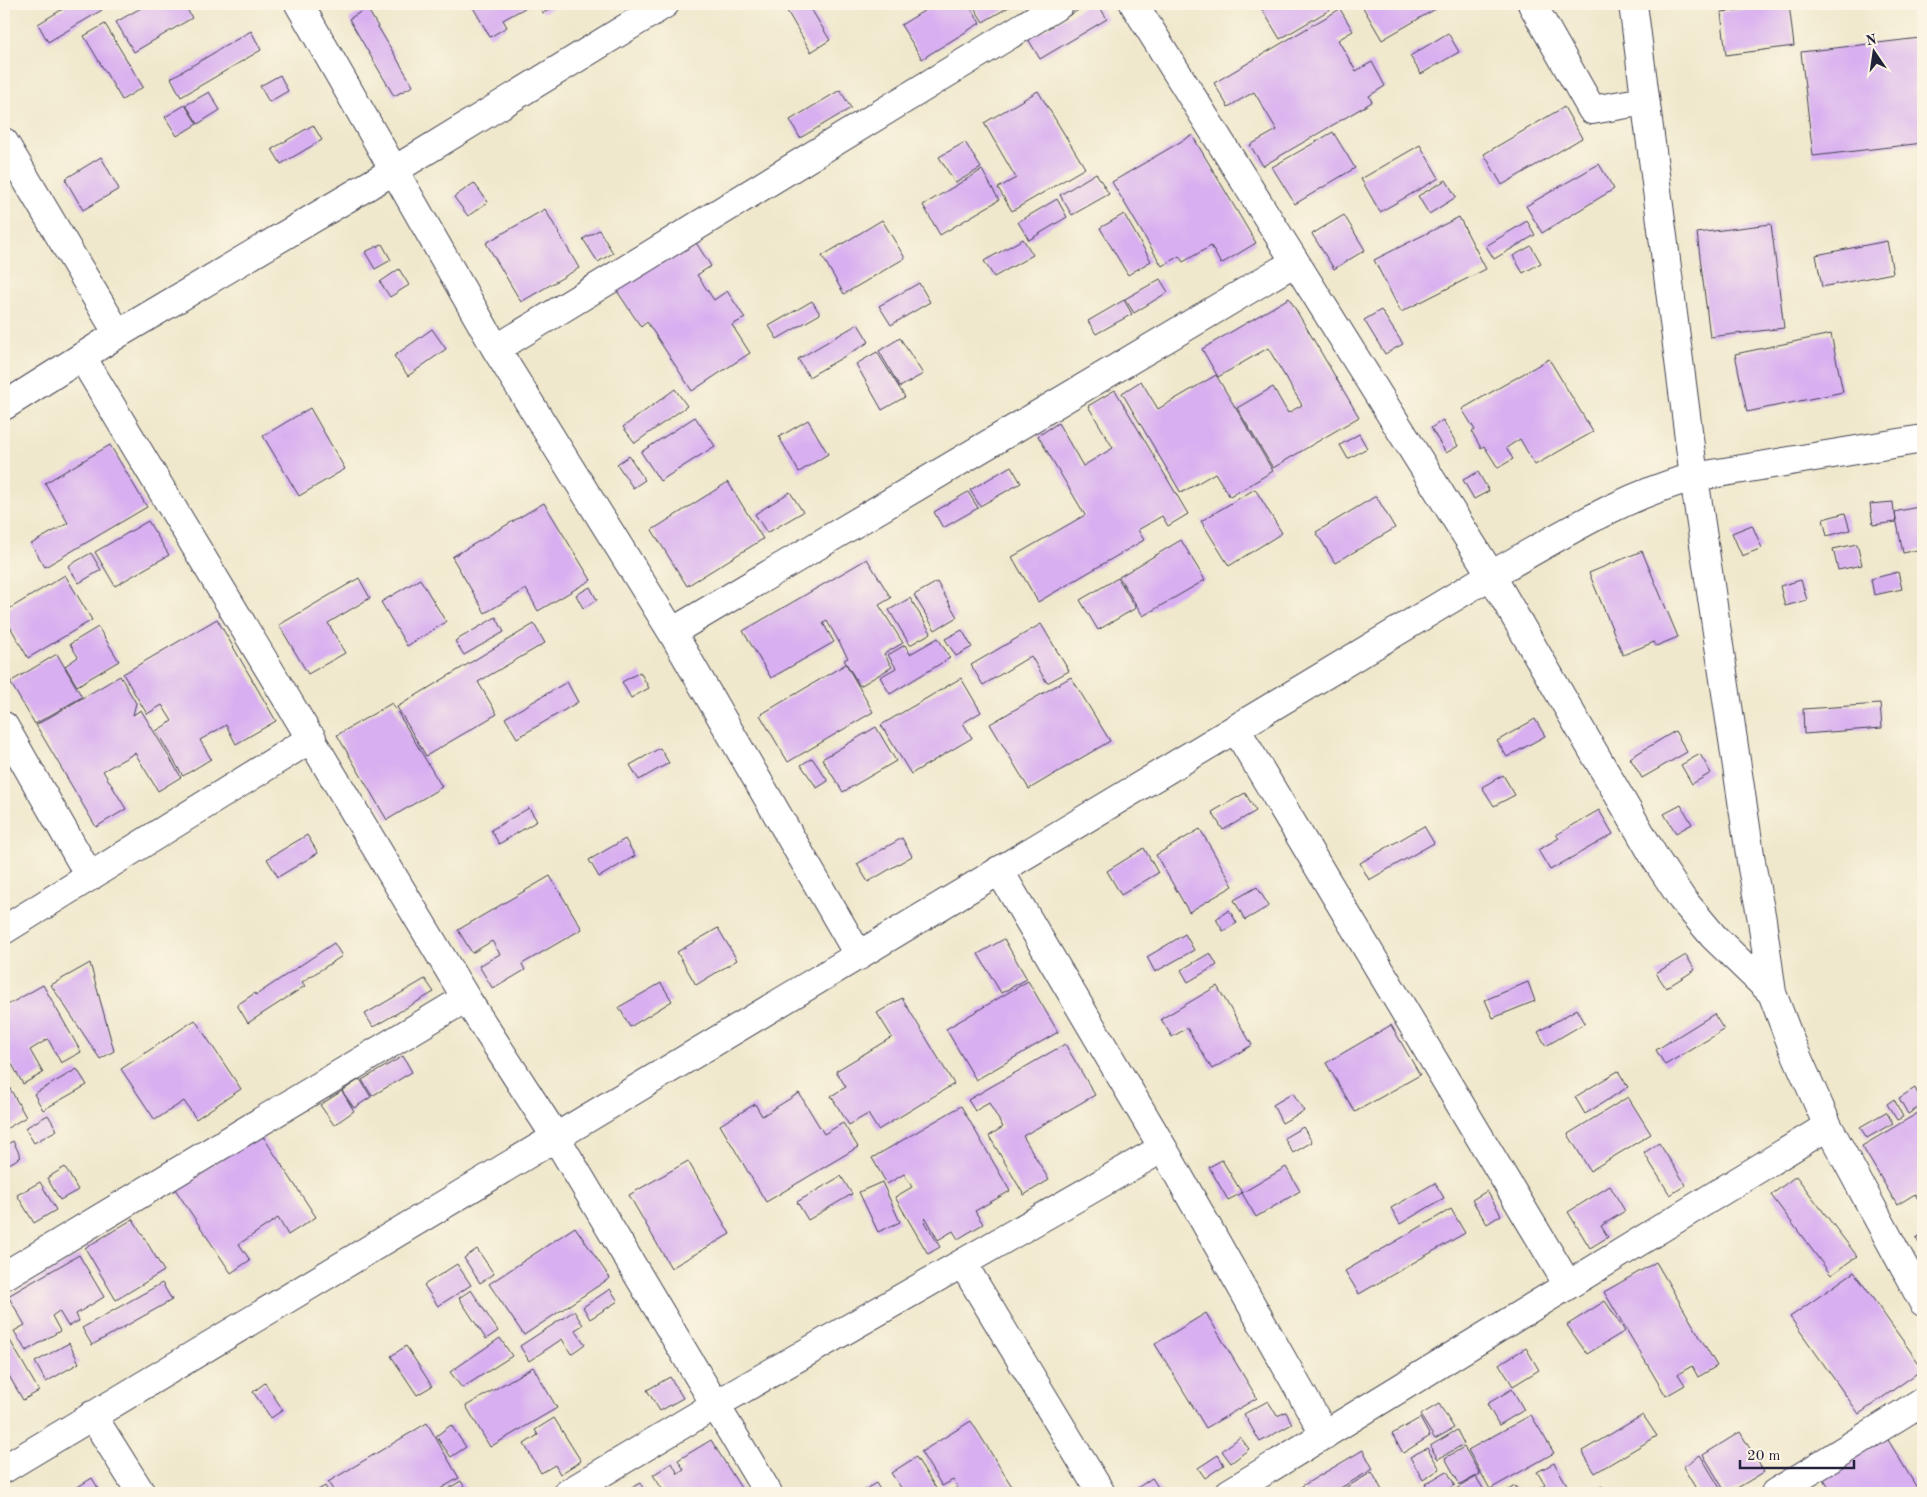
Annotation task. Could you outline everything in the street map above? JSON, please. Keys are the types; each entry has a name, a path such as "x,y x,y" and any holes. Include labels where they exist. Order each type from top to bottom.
{"street":[{"path":"298,4 496,350 672,632 859,956"},
{"path":"4,406 118,334 393,171 665,4"},
{"path":"496,350 1060,4"},
{"path":"1134,4 1491,575 1655,858 1682,899 1714,937 1772,992"},
{"path":"1532,4 1592,110 1646,101"},
{"path":"1633,4 1694,477 1772,992 1791,1043 1828,1126 1923,1302"},
{"path":"4,142 118,334"},
{"path":"672,632 1295,262"},
{"path":"82,357 312,738 466,998 555,1136 768,1493"},
{"path":"4,1468 1491,575 1609,510 1661,486 1694,477 1923,439"},
{"path":"4,726 90,877"},
{"path":"1236,729 1568,1285"},
{"path":"4,930 312,738"},
{"path":"999,870 1163,1148 1325,1435"},
{"path":"4,1276 466,998"},
{"path":"1230,1493 1828,1126"},
{"path":"568,1493 715,1405 1163,1148"},
{"path":"963,1264 1101,1493"},
{"path":"1775,1493 1923,1401"},
{"path":"92,1415 141,1493"}],"building":[{"path":"64,4 98,4 102,10 48,42 38,24 66,7"},
{"path":"148,4 184,4 192,18 134,52 116,22"},
{"path":"471,4 532,4 503,20 507,27 490,37"},
{"path":"538,4 555,4 556,6 543,13"},
{"path":"783,4 808,4 830,40 811,52"},
{"path":"935,4 968,4 980,23 922,59 901,25"},
{"path":"972,4 1014,4 983,22"},
{"path":"1089,4 1098,4 1107,19 1040,59 1028,39"},
{"path":"1259,4 1328,4 1331,9 1280,39"},
{"path":"1361,4 1444,4 1382,40"},
{"path":"1789,4 1794,46 1726,55 1721,12"},
{"path":"367,8 413,86 394,96 349,19"},
{"path":"1340,9 1353,31 1338,40 1356,71 1372,62 1385,86 1369,96 1372,102 1263,166 1250,145 1277,130 1254,92 1228,107 1214,83"},
{"path":"105,24 143,87 122,100 84,36"},
{"path":"251,31 261,50 181,97 171,78"},
{"path":"1448,33 1459,52 1421,74 1410,56"},
{"path":"1920,38 1923,69 1923,143 1813,156 1801,52"},
{"path":"280,75 288,91 269,102 260,86"},
{"path":"840,90 851,108 800,138 790,120"},
{"path":"1038,91 1085,168 1012,211 998,188 1016,178 984,123"},
{"path":"209,92 220,110 198,124 186,105"},
{"path":"185,105 197,124 177,136 165,117"},
{"path":"1564,107 1582,138 1502,185 1484,154"},
{"path":"313,125 322,140 281,164 272,149"},
{"path":"1333,132 1355,168 1295,204 1272,167"},
{"path":"1192,135 1256,243 1221,264 1211,246 1183,262 1179,256 1162,266 1112,182"},
{"path":"965,142 981,168 955,183 939,157"},
{"path":"1420,145 1439,178 1380,212 1361,179"},
{"path":"101,157 119,189 83,210 65,179"},
{"path":"1599,164 1614,189 1542,233 1526,206"},
{"path":"982,170 999,200 940,235 923,205"},
{"path":"1096,173 1109,194 1072,215 1060,195"},
{"path":"1446,180 1456,197 1429,214 1418,196"},
{"path":"474,183 488,202 468,216 454,197"},
{"path":"1057,199 1067,217 1029,240 1018,222"},
{"path":"545,209 579,268 521,302 486,243"},
{"path":"1124,214 1151,261 1128,275 1100,228"},
{"path":"1344,215 1365,250 1334,269 1312,234"},
{"path":"1459,217 1486,269 1401,312 1374,260"},
{"path":"882,220 905,258 844,294 822,256"},
{"path":"1527,221 1535,235 1494,259 1486,246"},
{"path":"1771,224 1784,328 1710,337 1697,233"},
{"path":"599,230 613,253 598,262 583,239"},
{"path":"691,235 711,266 697,275 714,300 727,291 745,318 732,325 750,353 692,391 647,322 641,327 613,285"},
{"path":"1023,239 1033,255 994,277 984,261"},
{"path":"1887,241 1893,273 1822,287 1816,255"},
{"path":"382,244 391,260 375,269 365,252"},
{"path":"1531,246 1541,263 1523,273 1513,256"},
{"path":"399,269 409,285 390,297 380,282"},
{"path":"1160,279 1168,292 1134,313 1125,299"},
{"path":"919,283 930,302 891,325 879,306"},
{"path":"1289,298 1359,417 1273,468 1237,408 1273,387 1288,413 1302,405 1268,348 1218,377 1202,349"},
{"path":"1124,300 1132,314 1096,334 1088,321"},
{"path":"812,301 820,314 777,339 769,326"},
{"path":"1381,310 1403,344 1385,354 1364,320"},
{"path":"858,324 869,342 809,377 798,359"},
{"path":"432,329 446,349 408,376 394,356"},
{"path":"1831,334 1843,392 1747,412 1735,354"},
{"path":"900,338 923,374 900,387 879,351"},
{"path":"877,352 905,397 882,410 856,364"},
{"path":"1549,359 1593,432 1535,465 1520,439 1506,448 1513,459 1498,468 1484,446 1481,448 1472,432 1475,430 1462,409"},
{"path":"1216,375 1273,471 1230,497 1215,473 1181,493 1122,393 1141,381 1158,409"},
{"path":"675,389 687,406 635,443 623,427"},
{"path":"1115,390 1188,514 1168,526 1162,516 1138,530 1144,540 1038,602 1012,557 1085,515 1038,436 1058,423 1083,466 1113,448 1088,406"},
{"path":"310,408 345,469 299,496 263,436"},
{"path":"695,417 715,446 660,481 641,452"},
{"path":"808,420 828,454 799,472 779,437"},
{"path":"1443,420 1458,446 1446,453 1431,428"},
{"path":"1359,434 1367,448 1348,459 1340,445"},
{"path":"110,445 147,507 45,567 31,544 68,523 45,483"},
{"path":"629,456 645,480 633,488 617,464"},
{"path":"1011,466 1021,483 980,506 970,490"},
{"path":"1478,472 1489,491 1474,499 1463,480"},
{"path":"728,482 763,539 687,586 652,530"},
{"path":"1255,489 1282,533 1229,566 1201,521"},
{"path":"790,492 803,512 767,533 755,514"},
{"path":"968,492 978,508 943,528 934,512"},
{"path":"1376,496 1395,528 1335,563 1316,532"},
{"path":"1893,502 1894,512 1923,506 1923,549 1903,553 1895,513 1896,522 1873,525 1870,504"},
{"path":"544,503 591,580 538,611 526,589 485,613 452,557"},
{"path":"1845,513 1850,530 1827,536 1823,519"},
{"path":"148,521 169,555 115,586 95,552"},
{"path":"1752,525 1762,548 1742,556 1732,533"},
{"path":"1181,540 1205,580 1143,616 1119,577"},
{"path":"1857,544 1862,565 1838,570 1833,549"},
{"path":"1642,551 1678,637 1656,646 1654,642 1623,655 1589,573"},
{"path":"91,553 101,570 79,583 68,566"},
{"path":"867,559 891,598 879,605 903,643 884,654 892,667 860,686 844,660 848,658 827,621 823,623 834,642 771,678 743,631"},
{"path":"1898,572 1902,589 1874,595 1871,579"},
{"path":"65,575 92,620 28,658 4,616 4,612"},
{"path":"359,578 370,598 328,623 345,653 308,674 279,625"},
{"path":"1118,578 1136,608 1098,630 1080,600"},
{"path":"420,579 446,622 407,646 381,602"},
{"path":"1801,580 1807,600 1785,606 1780,586"},
{"path":"937,582 957,617 935,630 914,595"},
{"path":"590,587 597,600 583,608 576,595"},
{"path":"910,598 931,633 910,645 889,610"},
{"path":"496,617 504,632 464,655 455,641"},
{"path":"217,619 276,721 236,744 226,725 200,740 211,759 183,776 156,731 172,721 162,705 147,714 123,674"},
{"path":"534,624 545,643 478,682 497,714 426,756 397,707"},
{"path":"1041,624 1069,671 1047,683 1031,656 983,685 971,665"},
{"path":"98,627 119,661 77,686 65,666 78,657 70,644"},
{"path":"962,630 972,647 956,656 945,639"},
{"path":"938,638 950,658 890,694 880,677 896,668 888,655 905,645 910,654"},
{"path":"57,654 82,697 35,724 10,682"},
{"path":"846,664 873,712 788,762 760,715"},
{"path":"640,672 649,688 631,698 622,682"},
{"path":"120,676 136,703 133,715 141,710 181,777 158,791 135,753 103,771 126,809 96,827 36,725"},
{"path":"1071,677 1110,741 1029,789 990,724"},
{"path":"961,678 981,712 963,723 972,738 911,774 881,725"},
{"path":"567,682 578,702 517,738 505,718"},
{"path":"392,703 442,787 387,820 337,735"},
{"path":"1880,704 1882,728 1804,734 1803,709"},
{"path":"1535,719 1545,736 1507,757 1497,741"},
{"path":"876,727 896,761 843,792 822,759"},
{"path":"1675,731 1687,752 1642,778 1630,758"},
{"path":"660,748 669,763 639,780 630,765"},
{"path":"1700,754 1711,773 1692,784 1681,765"},
{"path":"812,758 828,781 817,788 801,765"},
{"path":"1503,775 1515,795 1494,806 1482,787"},
{"path":"1245,793 1256,811 1223,830 1212,812"},
{"path":"1681,805 1692,824 1676,833 1664,814"},
{"path":"529,808 537,821 499,844 491,830"},
{"path":"1599,810 1613,834 1550,870 1538,850 1559,838 1556,835"},
{"path":"1424,826 1434,843 1369,880 1360,863"},
{"path":"1200,829 1233,886 1189,912 1156,855"},
{"path":"307,835 318,853 278,877 267,859"},
{"path":"902,838 912,856 868,882 857,864"},
{"path":"625,839 635,856 599,877 589,860"},
{"path":"1144,848 1158,873 1121,895 1107,871"},
{"path":"550,876 582,929 522,964 525,970 493,989 479,966 500,954 492,941 472,953 458,930"},
{"path":"1257,887 1269,906 1245,920 1234,900"},
{"path":"1229,910 1237,923 1223,931 1216,919"},
{"path":"718,928 737,960 696,985 677,952"},
{"path":"1185,934 1194,950 1155,972 1147,957"},
{"path":"1004,939 1027,979 1001,993 978,954"},
{"path":"334,943 342,956 302,982 305,986 248,1023 237,1005 255,993 256,995"},
{"path":"1210,953 1217,965 1188,982 1181,970"},
{"path":"1686,955 1695,970 1666,988 1656,973"},
{"path":"90,963 114,1051 100,1059 51,985"},
{"path":"425,979 434,992 373,1027 365,1014"},
{"path":"1028,981 1058,1032 976,1080 946,1029"},
{"path":"1528,982 1535,1001 1493,1018 1485,1000"},
{"path":"661,983 672,1001 630,1027 619,1007"},
{"path":"43,985 81,1052 61,1063 48,1039 30,1050 43,1073 23,1084 4,1050 4,1007"},
{"path":"1217,986 1252,1045 1212,1069 1187,1028 1172,1037 1161,1019"},
{"path":"902,998 954,1084 878,1130 868,1114 849,1125 831,1096 846,1087 836,1071 892,1037 877,1013"},
{"path":"1577,1009 1585,1023 1546,1046 1538,1032"},
{"path":"1714,1014 1724,1030 1665,1065 1656,1050"},
{"path":"195,1020 241,1089 196,1119 184,1101 155,1120 121,1069"},
{"path":"1391,1025 1420,1075 1355,1112 1326,1063"},
{"path":"1065,1044 1095,1095 1023,1136 1049,1180 1024,1195 989,1136 1003,1127 989,1103 975,1111 968,1100"},
{"path":"403,1056 412,1072 372,1096 362,1080"},
{"path":"77,1069 87,1085 43,1110 34,1094"},
{"path":"1618,1071 1628,1087 1585,1114 1575,1097"},
{"path":"4,1078 26,1117 4,1130"},
{"path":"360,1079 371,1097 354,1108 342,1091"},
{"path":"1915,1088 1923,1105 1908,1114 1899,1098"},
{"path":"342,1091 354,1111 334,1125 320,1105"},
{"path":"799,1093 824,1134 843,1123 858,1147 766,1202 720,1125 755,1104 762,1116"},
{"path":"1293,1093 1304,1111 1282,1123 1273,1105"},
{"path":"1628,1097 1651,1134 1590,1171 1568,1134"},
{"path":"1894,1099 1903,1117 1897,1120 1887,1104"},
{"path":"961,1106 1010,1191 975,1211 983,1224 958,1239 953,1231 938,1240 926,1218 924,1220 940,1247 928,1254 895,1197 912,1187 904,1174 887,1184 872,1158"},
{"path":"1923,1110 1923,1208 1915,1194 1897,1205 1862,1146"},
{"path":"1886,1112 1893,1123 1867,1138 1860,1127"},
{"path":"48,1115 57,1130 34,1143 25,1128"},
{"path":"1303,1127 1312,1142 1293,1153 1284,1138"},
{"path":"260,1132 316,1217 288,1235 278,1218 239,1244 250,1260 231,1273 175,1189"},
{"path":"13,1141 21,1157 4,1167 4,1146"},
{"path":"1659,1143 1686,1185 1670,1195 1644,1153"},
{"path":"1222,1160 1242,1193 1228,1200 1209,1167"},
{"path":"688,1161 730,1234 671,1268 629,1195"},
{"path":"65,1167 78,1190 60,1200 47,1178"},
{"path":"1286,1167 1300,1191 1256,1217 1242,1193"},
{"path":"841,1176 852,1194 808,1220 797,1202"},
{"path":"1796,1176 1857,1256 1831,1275 1771,1195"},
{"path":"40,1182 56,1210 34,1223 17,1195"},
{"path":"882,1182 900,1222 878,1232 859,1192"},
{"path":"1435,1183 1444,1198 1400,1224 1391,1208"},
{"path":"1610,1186 1625,1211 1601,1226 1608,1237 1590,1248 1568,1212"},
{"path":"1487,1191 1501,1215 1487,1224 1472,1200"},
{"path":"1451,1209 1465,1233 1359,1294 1345,1271"},
{"path":"133,1219 164,1271 116,1300 85,1248"},
{"path":"575,1227 610,1278 524,1335 489,1284"},
{"path":"1923,1234 1923,1251 1916,1238"},
{"path":"477,1249 494,1274 480,1283 464,1258"},
{"path":"79,1255 104,1297 76,1314 79,1321 68,1326 59,1311 52,1316 60,1331 26,1351 14,1331 25,1325 8,1296"},
{"path":"1656,1262 1717,1366 1698,1377 1692,1366 1678,1374 1685,1385 1666,1396 1604,1292"},
{"path":"457,1264 471,1285 438,1306 424,1285"},
{"path":"1854,1272 1923,1369 1859,1414 1790,1317"},
{"path":"162,1283 172,1300 92,1345 82,1328"},
{"path":"610,1289 618,1301 590,1319 583,1307"},
{"path":"471,1290 498,1331 486,1339 459,1298"},
{"path":"1605,1301 1625,1331 1587,1354 1567,1325"},
{"path":"574,1311 583,1325 575,1330 585,1344 571,1354 562,1339 529,1361 520,1346"},
{"path":"1206,1313 1257,1398 1206,1428 1155,1344"},
{"path":"4,1330 39,1391 23,1400 8,1374 4,1377"},
{"path":"500,1338 512,1356 462,1388 450,1372"},
{"path":"69,1343 79,1363 46,1382 35,1362"},
{"path":"406,1346 432,1386 417,1395 391,1356"},
{"path":"1526,1348 1539,1370 1513,1386 1499,1364"},
{"path":"533,1367 557,1408 490,1447 466,1406"},
{"path":"670,1377 683,1398 660,1411 647,1390"},
{"path":"265,1383 283,1410 271,1418 253,1392"},
{"path":"1512,1389 1524,1410 1499,1425 1487,1404"},
{"path":"1268,1401 1277,1416 1286,1412 1292,1424 1260,1442 1244,1414"},
{"path":"1439,1404 1454,1428 1435,1439 1420,1415"},
{"path":"1923,1409 1923,1431 1913,1415"},
{"path":"1531,1415 1554,1453 1490,1489 1468,1450"},
{"path":"1643,1415 1657,1436 1595,1473 1582,1451"},
{"path":"554,1418 581,1461 560,1474 555,1465 541,1473 524,1444 538,1435 535,1430"},
{"path":"1420,1418 1430,1436 1403,1453 1392,1434"},
{"path":"971,1421 1016,1493 947,1493 958,1487 953,1480 942,1486 921,1452"},
{"path":"427,1423 459,1478 433,1493 335,1493 328,1482"},
{"path":"451,1425 466,1447 451,1457 436,1436"},
{"path":"1457,1430 1464,1444 1438,1459 1430,1446"},
{"path":"1740,1432 1764,1472 1726,1493 1703,1455"},
{"path":"1884,1433 1920,1493 1832,1493 1819,1472"},
{"path":"1240,1437 1249,1449 1231,1463 1222,1451"},
{"path":"711,1440 744,1493 665,1493 653,1475 672,1463 678,1474 684,1470 678,1460"},
{"path":"1464,1447 1480,1474 1460,1485 1445,1458"},
{"path":"1427,1448 1440,1469 1423,1480 1410,1457"},
{"path":"1363,1450 1373,1469 1332,1493 1307,1493 1302,1486"},
{"path":"1218,1455 1224,1465 1205,1478 1198,1468"},
{"path":"1700,1455 1723,1493 1695,1493 1698,1492 1683,1467"},
{"path":"916,1457 939,1493 896,1493 902,1489 891,1473"},
{"path":"1554,1463 1572,1493 1531,1493 1545,1485 1537,1472"},
{"path":"1447,1471 1455,1485 1441,1493 1431,1493 1425,1484"},
{"path":"1372,1472 1383,1492 1348,1493 1345,1488"},
{"path":"1476,1477 1486,1493 1449,1493"},
{"path":"92,1478 101,1493 68,1493"},
{"path":"1152,1478 1162,1493 1134,1493 1133,1491"},
{"path":"461,1481 468,1493 441,1493"},
{"path":"640,1483 646,1493 623,1493"},
{"path":"876,1483 882,1493 859,1493"},
{"path":"325,1486 329,1493 313,1493"},
{"path":"1515,1486 1520,1493 1503,1493"},
{"path":"1602,1486 1607,1493 1590,1493"}]}
